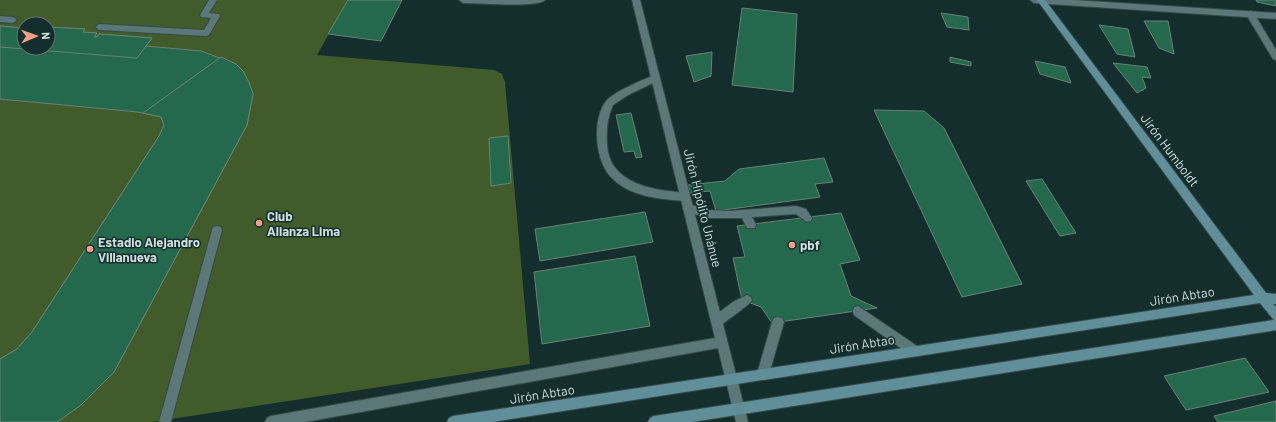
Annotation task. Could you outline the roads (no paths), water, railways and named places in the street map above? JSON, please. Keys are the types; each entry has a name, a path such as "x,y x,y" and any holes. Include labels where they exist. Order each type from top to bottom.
{"street":[{"path":"99,28 206,33 216,16 204,15 213,0"},
{"path":"463,0 521,2 541,0"},
{"name":"Jirón Hipólito Unánue","path":"636,0 742,422"},
{"path":"1039,0 1276,16"},
{"name":"Jirón Humboldt","path":"1039,0 1276,316"},
{"path":"1250,14 1276,57"},
{"path":"0,19 13,20"},
{"path":"656,78 611,103 604,116 602,149 604,158 609,168 619,179 634,188 658,195 685,197"},
{"path":"688,208 718,215 796,210 802,212 807,218"},
{"path":"745,214 751,225"},
{"path":"165,422 217,230"},
{"name":"Jirón Abtao","path":"452,422 913,350 1263,298 1276,299"},
{"path":"717,321 737,305 747,300"},
{"path":"858,311 913,350"},
{"path":"762,374 778,322"},
{"path":"654,422 1276,325"},
{"path":"271,422 723,342"}],"place":[{"name":"Club Alianza Lima","path":"259,223"},
{"name":"pbf","path":"792,245"},
{"name":"Estadio Alejandro Villanueva","path":"90,249"}]}
